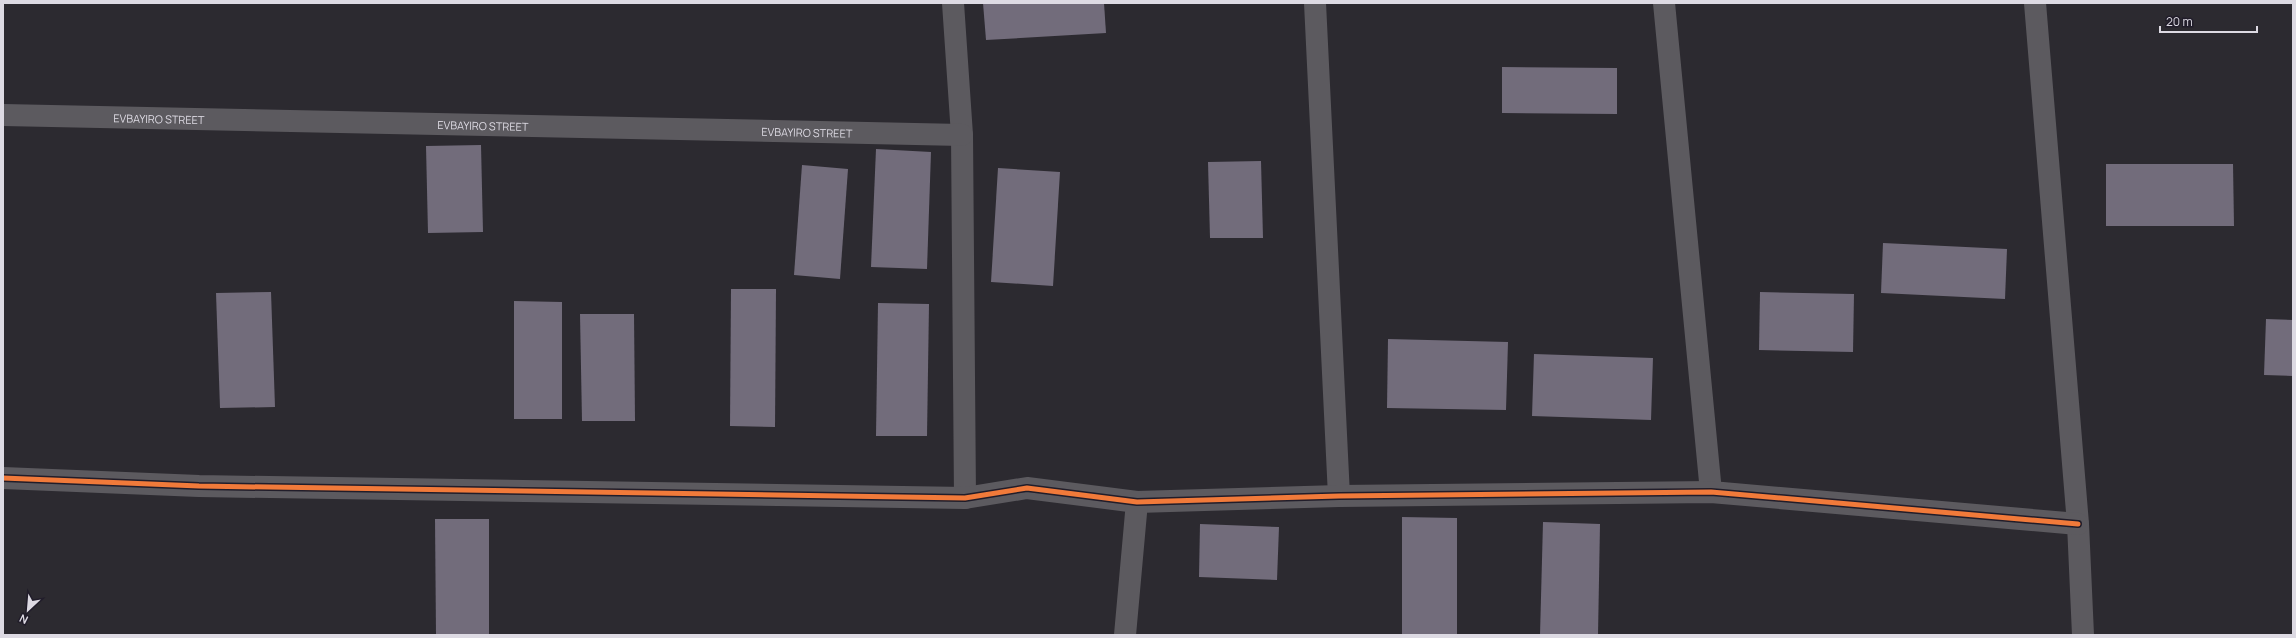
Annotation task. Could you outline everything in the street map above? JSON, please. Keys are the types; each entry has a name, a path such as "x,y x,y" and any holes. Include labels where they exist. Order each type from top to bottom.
{"street":[{"path":"953,3 962,135 965,498"},
{"path":"1315,3 1339,496"},
{"path":"1664,3 1711,492"},
{"path":"2035,3 2078,524 2082,635"},
{"name":"EVBAYIRO STREET","path":"3,115 962,135"},
{"path":"3,478 199,486 965,498 1027,488 1137,502 1339,496 1711,492 2078,524"},
{"path":"1125,635 1137,502"}],"building":[{"path":"983,3 1104,3 1106,33 986,40"},
{"path":"1502,67 1617,68 1617,114 1502,113"},
{"path":"481,145 483,232 428,233 426,146"},
{"path":"876,149 931,152 927,269 871,267"},
{"path":"1261,161 1263,238 1210,238 1208,162"},
{"path":"2106,164 2233,164 2234,226 2106,226"},
{"path":"802,165 848,169 840,279 794,275"},
{"path":"998,168 1060,172 1053,286 991,282"},
{"path":"1883,243 2007,249 2005,299 1881,293"},
{"path":"731,289 776,289 775,427 730,426"},
{"path":"271,292 275,407 220,408 216,293"},
{"path":"1760,292 1854,294 1853,352 1759,350"},
{"path":"514,301 562,302 562,419 514,419"},
{"path":"878,303 929,304 927,436 876,436"},
{"path":"580,314 634,314 635,421 582,421"},
{"path":"2266,319 2293,320 2293,376 2264,375"},
{"path":"1388,339 1508,342 1506,410 1387,408"},
{"path":"1534,354 1653,358 1651,420 1532,416"},
{"path":"1402,517 1457,518 1457,635 1402,635"},
{"path":"435,519 489,519 489,635 436,635"},
{"path":"1543,522 1600,524 1598,635 1540,635"},
{"path":"1200,524 1279,527 1277,580 1199,577"}],"cycle path":[{"path":"3,478 199,486 965,498 1027,488 1137,502 1339,496 1711,492 2078,524"}]}
